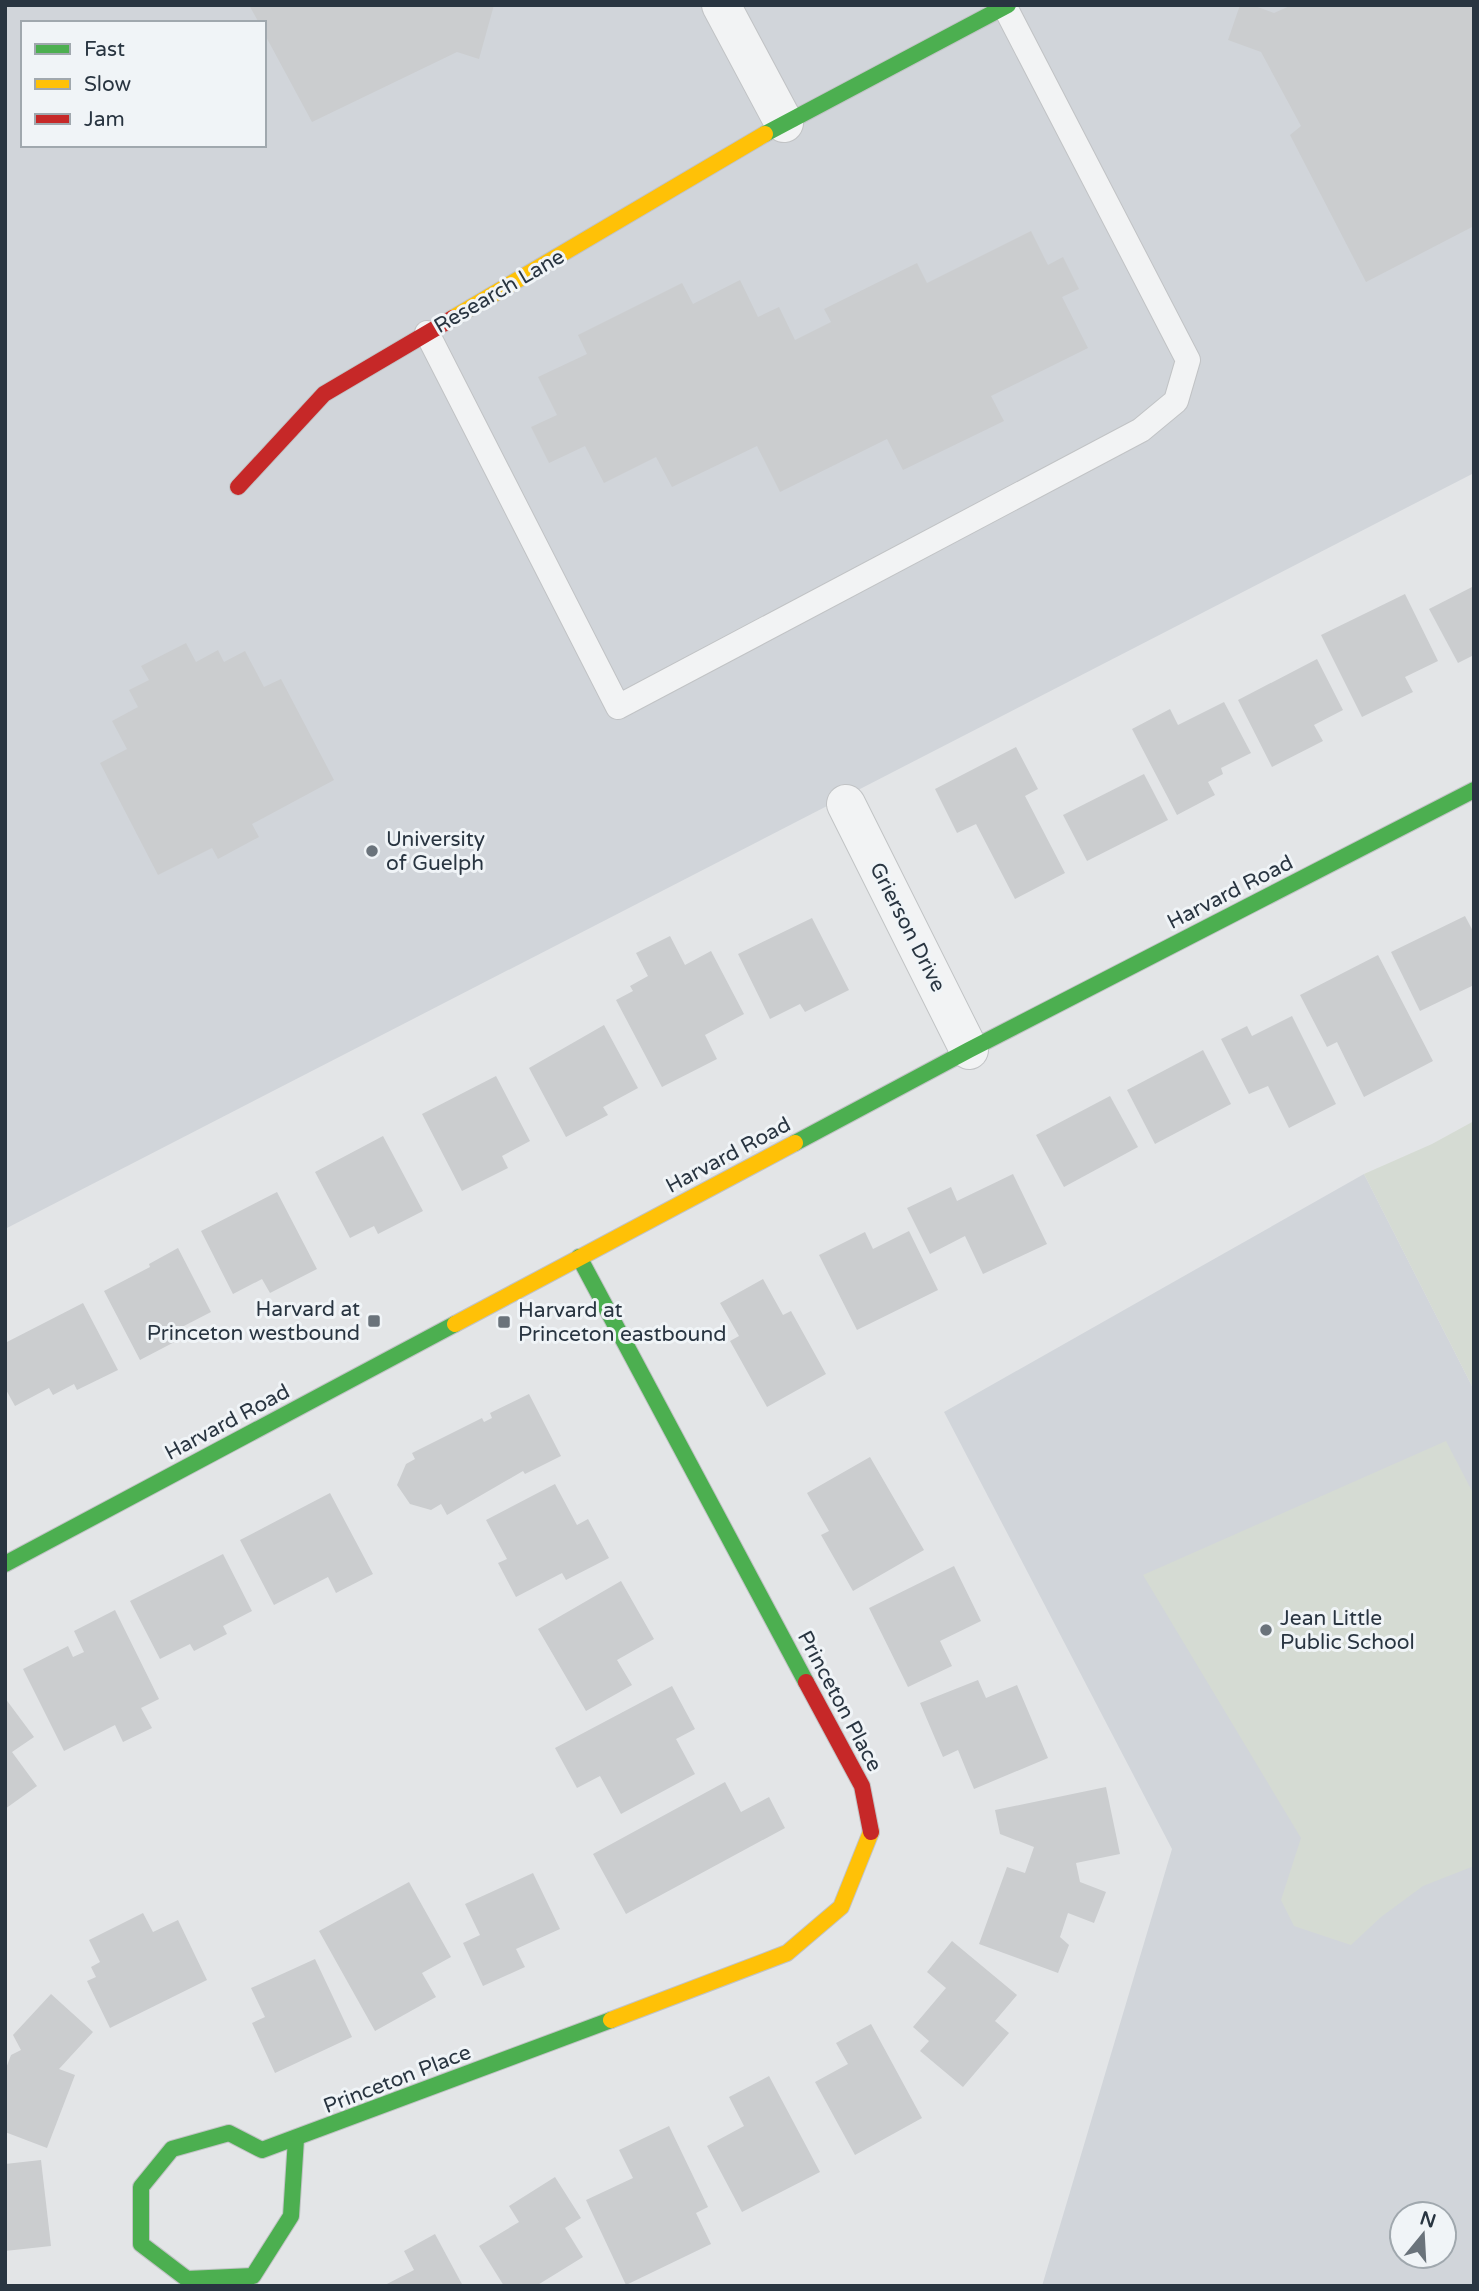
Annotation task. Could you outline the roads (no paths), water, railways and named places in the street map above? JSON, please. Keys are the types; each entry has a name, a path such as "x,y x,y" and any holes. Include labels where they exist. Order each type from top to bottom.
{"street":[{"path":"721,5 784,123"},
{"name":"Research Lane","path":"238,487 324,394 784,123 1006,6"},
{"name":"Harvard Road","path":"5,1564 969,1050 1474,790"},
{"name":"Grierson Drive","path":"846,804 969,1050"},
{"name":"Princeton Place","path":"296,2139 291,2216 253,2276 187,2278 141,2244 141,2187 172,2149 229,2133 262,2150 787,1953 841,1907 871,1834 862,1786 579,1257"}],"lane":[{"path":"427,333 618,707 1142,430 1176,401 1188,360 1006,6"}],"place":[{"name":"University of Guelph","path":"372,851"},
{"name":"Harvard at Princeton westbound","path":"374,1321"},
{"name":"Harvard at Princeton eastbound","path":"504,1322"},
{"name":"Jean Little Public School","path":"1266,1630"}]}
